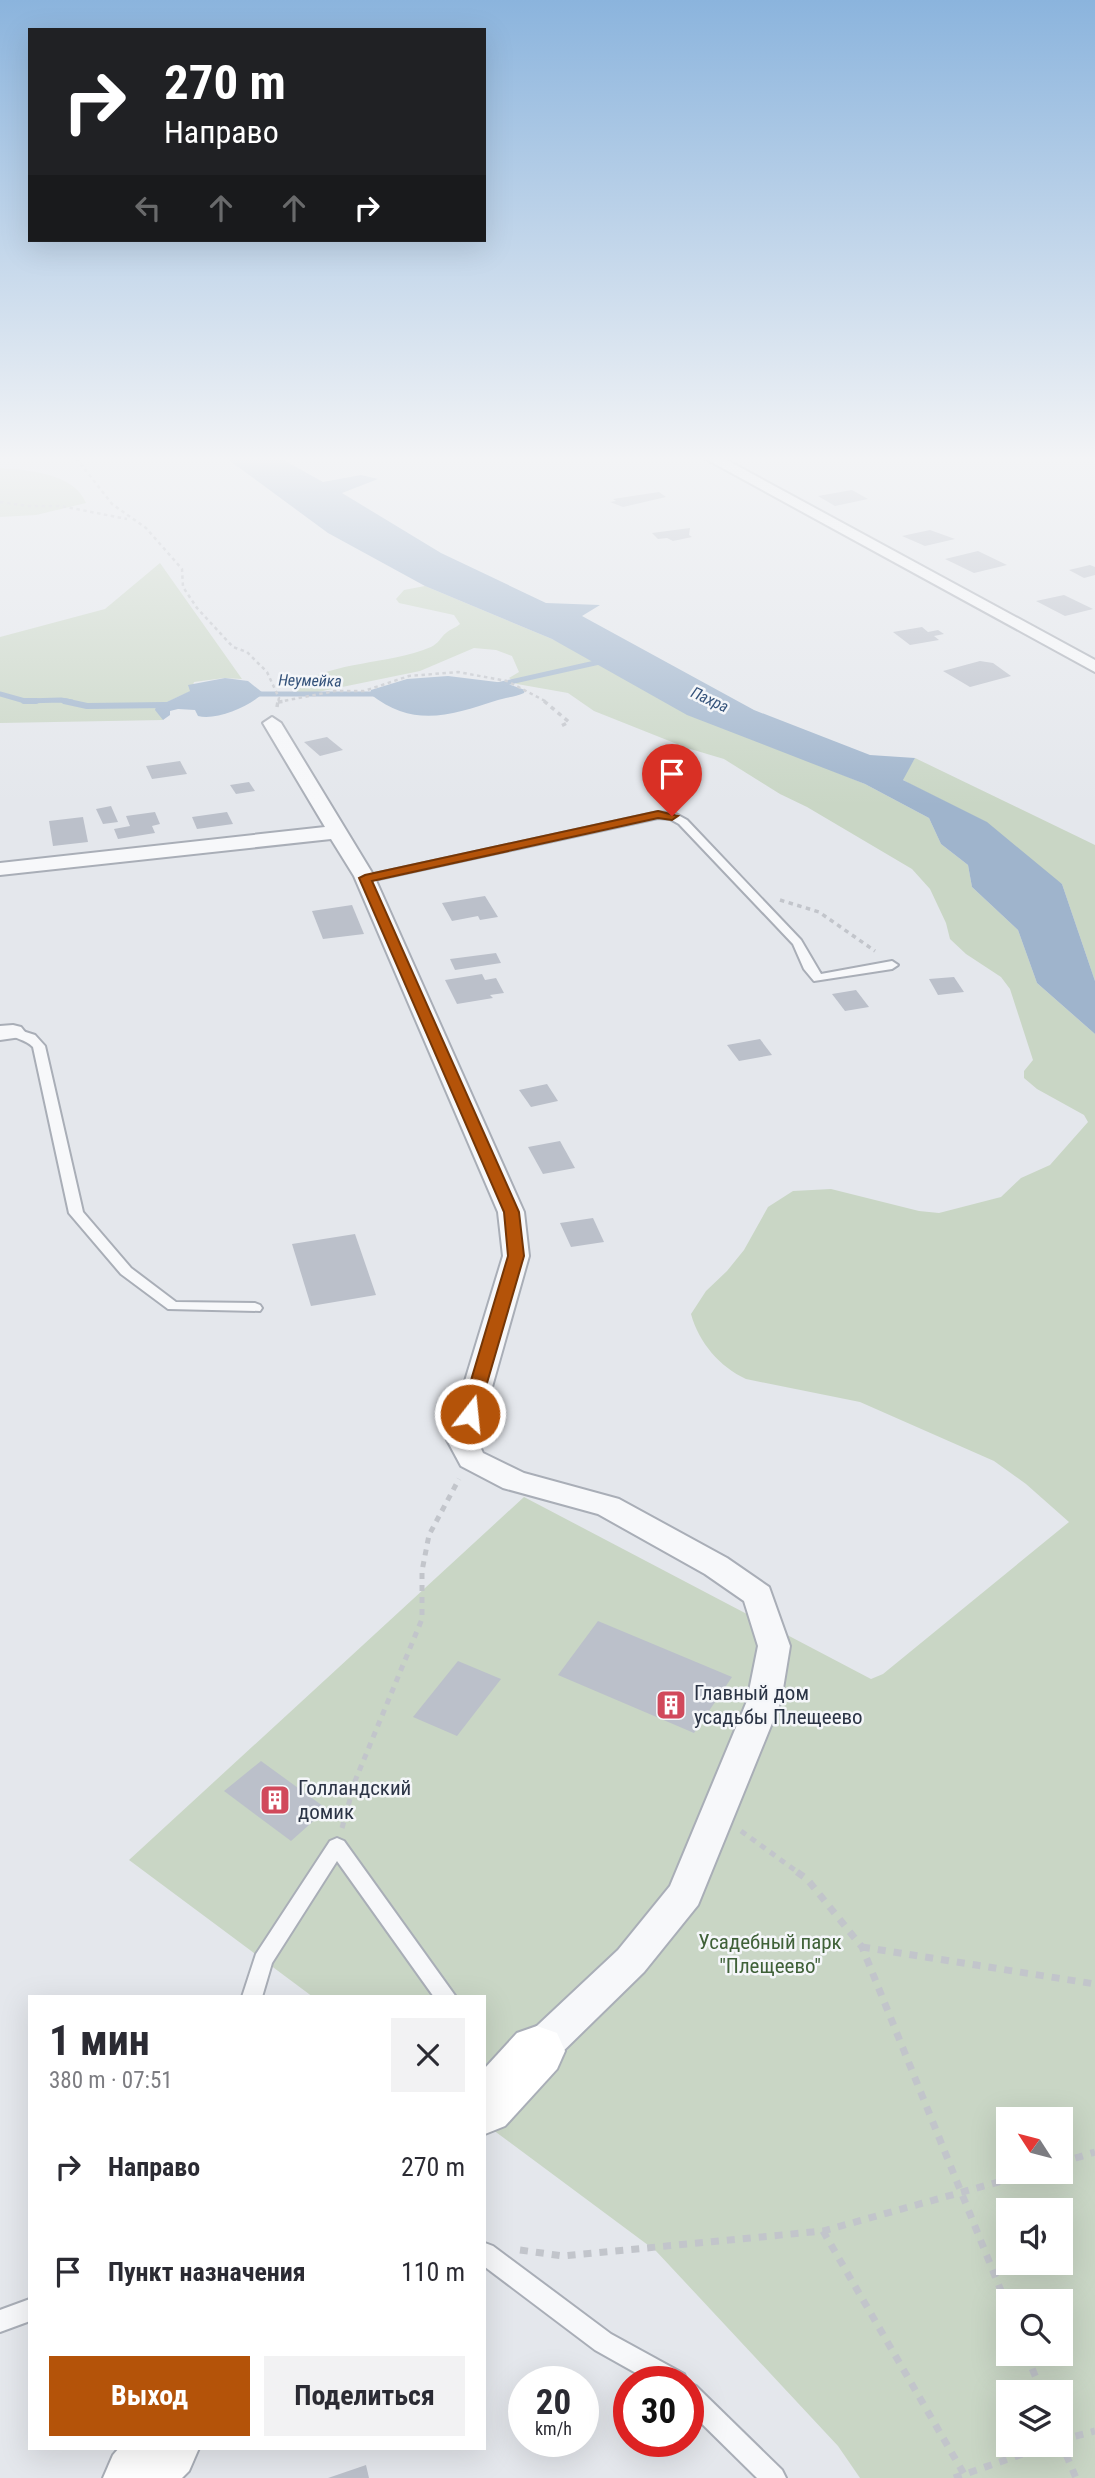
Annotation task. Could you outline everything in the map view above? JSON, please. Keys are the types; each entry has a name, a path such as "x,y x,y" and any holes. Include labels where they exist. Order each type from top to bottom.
{"street":[{"path":"923,574 1095,667"},
{"path":"277,708 337,832 365,878 512,1212 516,1256 462,1440 471,1459 514,1481 608,1506 716,1566 758,1595 774,1646 764,1701 685,1894 631,1961 487,2096"},
{"path":"0,869 337,832"},
{"path":"136,2478 164,2450"}],"lane":[{"path":"365,878 658,814 672,816 683,822 759,898 804,949 808,969 818,978 892,965"},
{"path":"7,1032 31,1038 39,1046 76,1213 126,1271 173,1307 255,1308"},
{"path":"253,1995 264,1960 337,1846 445,1995"},
{"path":"486,2256 603,2342 647,2366"},
{"path":"0,2321 28,2311"},
{"path":"704,2410 774,2478"}],"path":[{"path":"182,574 183,587 197,608 233,647 247,652 267,672 276,690 277,708 332,691 365,691 383,682 429,673 464,670 534,691 569,722 561,726"},
{"path":"759,898 798,902 825,914 892,965"},
{"path":"337,1846 355,1781 422,1619 422,1571 429,1535 471,1459"},
{"path":"717,1815 807,1879 862,1947 1000,2289"},
{"path":"862,1947 1095,1984"},
{"path":"1073,2159 1095,2152"},
{"path":"511,2249 563,2256 824,2231 996,2184"},
{"path":"824,2231 964,2474"},
{"path":"1073,2437 1095,2431"},
{"path":"954,2478 1013,2457"},
{"path":"1068,2457 1076,2478"}],"green space":[{"path":"147,574 168,574 242,679 224,678 194,682 191,691 156,707 163,720 0,723 0,637 105,609"},
{"name":"Усадебный парк \"Плещеево\"","path":"425,586 552,639 787,752 865,784 929,818 941,844 968,865 972,887 1018,930 1037,983 1095,1034 1095,2478 860,2478 838,2446 656,2251 486,2125 486,1995 310,1995 129,1860 524,1497 871,1679 883,1674 1069,1522 1026,1484 994,1461 860,1402 746,1379 736,1374 719,1361 705,1344 691,1314 706,1291 744,1250 768,1207 793,1191 831,1189 919,1211 939,1213 1001,1197 1021,1178 1050,1165 1088,1122 1084,1115 1037,1089 1024,1078 1024,1071 1033,1060 1010,989 1001,977 966,954 950,939 946,923 930,889 912,869 724,759 687,748 594,711 568,693 517,684 509,678 519,672 512,656 496,650 474,648 420,671 308,694 297,692 295,687 328,672 431,647 460,624 454,615 399,603 396,599 404,590"},
{"path":"915,758 1095,845 1095,981 1062,884 902,779"}],"water":[{"name":"Пахра","path":"402,574 484,574 546,603 600,605 582,616 754,710 870,755 915,758 903,780 987,822 1062,884 1095,981 1095,1034 1037,983 1018,930 972,887 968,865 941,844 929,818 865,784 687,715 552,639 425,586"},
{"path":"448,676 505,683 525,690 524,693 464,711 432,716 402,712 370,694 371,690 407,679"},
{"path":"225,678 248,681 263,693 242,707 214,716 198,716 195,710 178,709 170,711 170,715 163,720 155,710 156,707 190,691 188,685"}],"building":[{"path":"1076,574 1095,574 1095,575 1084,578"},
{"path":"1064,595 1093,609 1065,616 1036,601"},
{"path":"922,627 928,632 938,630 944,634 934,636 939,640 910,645 893,632"},
{"path":"980,661 993,663 1011,676 970,687 943,671"},
{"path":"327,737 343,750 320,756 304,742"},
{"path":"180,761 187,774 152,779 146,766"},
{"path":"249,782 255,791 236,794 230,785"},
{"path":"111,806 118,822 103,824 96,809"},
{"path":"155,812 160,824 152,826 155,833 118,839 114,829 130,826 126,816"},
{"path":"227,812 233,824 197,829 192,817"},
{"path":"83,817 88,842 53,846 49,821"},
{"path":"485,896 498,917 480,920 478,916 452,921 442,903"},
{"path":"352,905 364,934 323,939 312,911"},
{"path":"496,953 501,963 455,970 450,959"},
{"path":"482,974 485,980 496,978 504,993 490,995 493,998 457,1004 445,980"},
{"path":"954,977 964,992 938,995 929,979"},
{"path":"856,990 869,1007 845,1011 832,994"},
{"path":"760,1039 772,1055 739,1061 727,1045"},
{"path":"547,1084 558,1101 531,1107 519,1090"},
{"path":"560,1141 575,1168 543,1174 528,1147"},
{"path":"593,1218 604,1242 571,1247 560,1223"},
{"path":"355,1234 376,1295 311,1306 292,1244"},
{"name":"Главный дом усадьбы Плещеево","path":"598,1621 732,1677 694,1733 558,1675"},
{"path":"458,1661 501,1679 457,1736 413,1717"},
{"name":"Голландский домик","path":"261,1761 327,1809 291,1841 224,1791"},
{"path":"366,2465 369,2478 328,2478"}],"waterway":[{"name":"Неумейка","path":"497,685 604,661"},
{"name":"Неумейка","path":"0,694 25,701"},
{"name":"Неумейка","path":"256,694 379,694"},
{"name":"Неумейка","path":"25,701 36,701"},
{"name":"Неумейка","path":"25,701 72,702"},
{"name":"Неумейка","path":"64,701 87,706 166,705"}],"place":[{"name":"Главный дом усадьбы Плещеево","path":"671,1705"},
{"name":"Голландский домик","path":"275,1800"}],"route":[{"path":"470,1414 516,1256 512,1212 365,878 658,814 672,816"}]}
